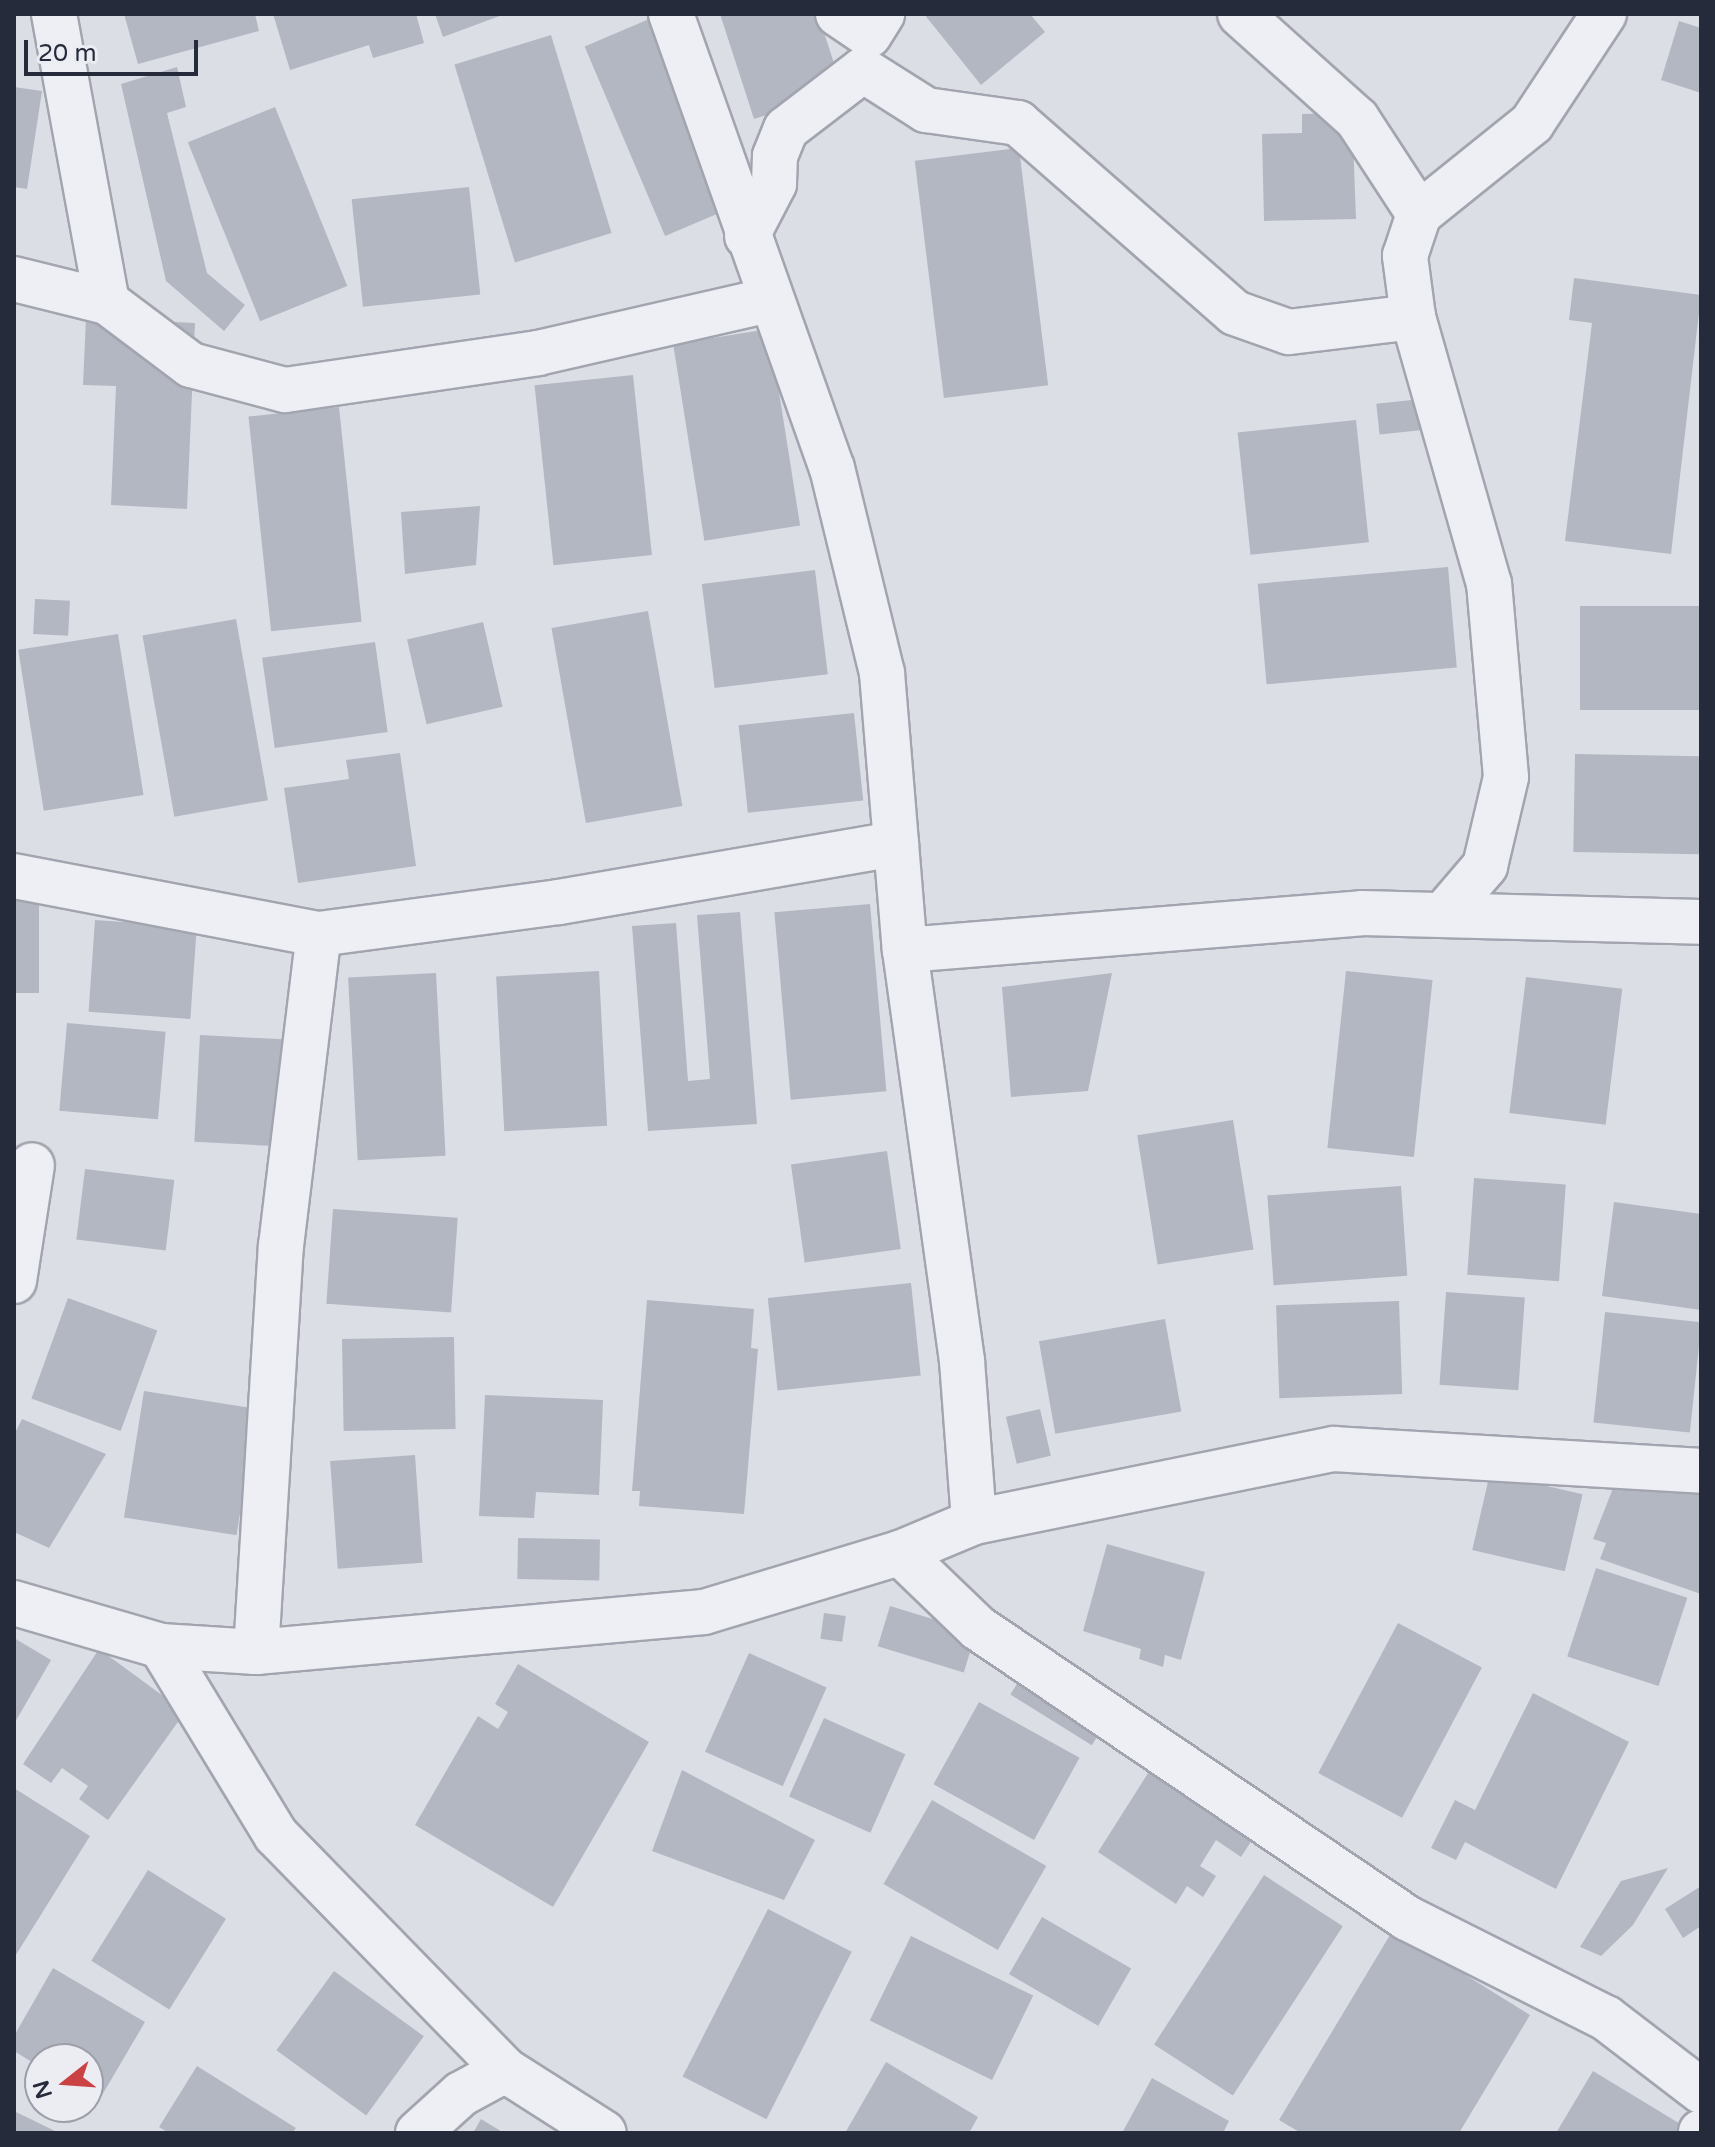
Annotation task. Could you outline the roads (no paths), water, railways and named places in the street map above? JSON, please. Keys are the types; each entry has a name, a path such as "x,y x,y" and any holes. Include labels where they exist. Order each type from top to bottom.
{"street":[{"path":"54,14 107,302"},
{"path":"671,14 769,300 832,468 882,673 905,950 962,1361 974,1522"},
{"path":"838,14 869,35 882,14"},
{"path":"1240,14 1357,119 1419,214"},
{"path":"1443,915 1485,866 1506,777 1489,584 1413,317 1405,256 1419,214 1532,123 1604,14"},
{"path":"747,236 774,184 775,156 786,129 863,70 926,110 1018,123 1235,313 1289,332 1413,317"},
{"path":"14,279 107,302 191,365 285,390 538,353 769,300"},
{"path":"14,876 319,934 559,902 896,844"},
{"path":"905,950 1362,913 1701,922"},
{"path":"256,1652 281,1246 319,934"},
{"path":"14,1281 32,1165"},
{"path":"14,1603 161,1646 256,1652 704,1612 900,1553 974,1522 1334,1449 1701,1471"},
{"path":"900,1553 978,1628 1407,1918 1606,2018 1701,2091"},
{"path":"161,1646 276,1835 505,2070 604,2133"},
{"path":"418,2133 461,2094 505,2070"}]}
